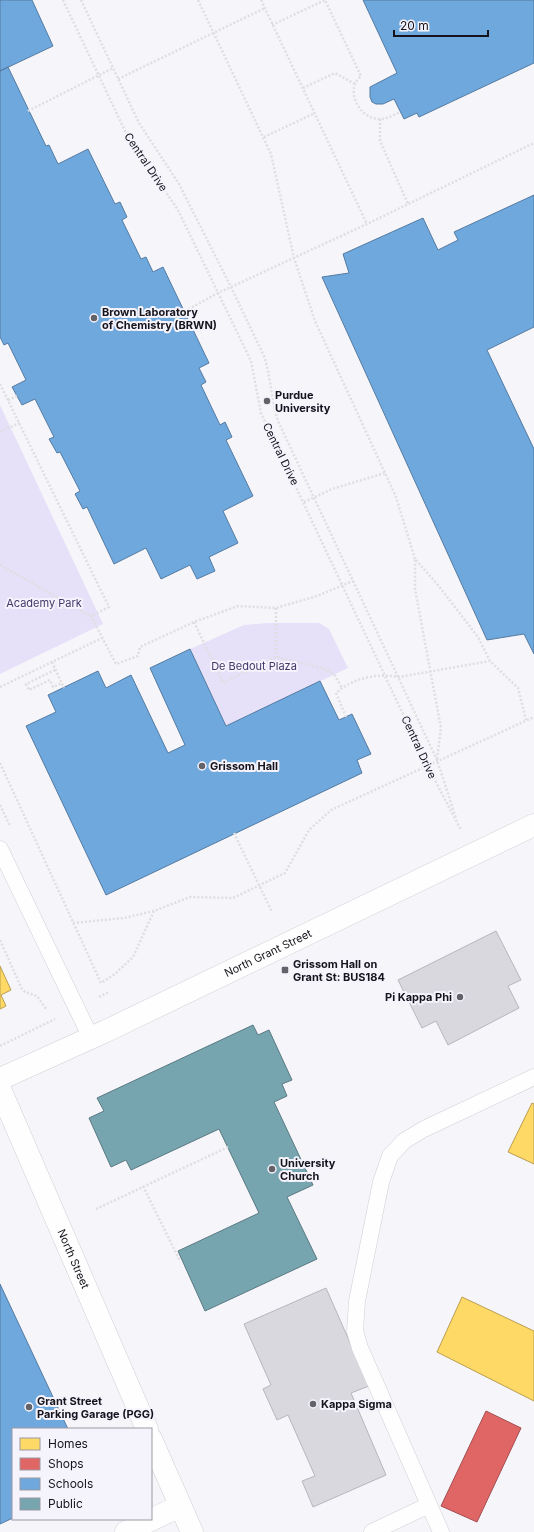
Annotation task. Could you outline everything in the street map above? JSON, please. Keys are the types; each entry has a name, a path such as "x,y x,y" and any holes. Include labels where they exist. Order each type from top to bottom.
{"street":[{"name":"North Grant Street","path":"0,1079 91,1038 534,825"},
{"name":"North Street","path":"0,1089 147,1428"},
{"path":"152,1441 192,1532"},
{"path":"152,1519 180,1506"},
{"path":"126,1532 151,1520"}],"lane":[{"path":"0,849 91,1038"},
{"path":"441,1532 360,1348 355,1331 357,1301 381,1182 390,1156 404,1141 424,1129 534,1077"},
{"path":"372,1532 429,1504"}],"path":[{"name":"Central Drive","path":"63,0 126,133 178,210 251,361 262,413 427,765 458,825 437,760"},
{"path":"81,0 139,122 179,184 231,287 268,367 274,410 278,421 437,760"},
{"path":"198,0 271,154 294,258 315,322 396,497 415,559 415,589 441,728 437,760"},
{"path":"261,0 367,224"},
{"path":"272,25 325,0 361,76 355,84 356,103 362,112 370,118 380,120 400,112"},
{"path":"118,79 265,8"},
{"path":"28,110 113,68"},
{"path":"302,88 335,73 355,84"},
{"path":"264,137 315,113"},
{"path":"380,120 380,141 408,204"},
{"path":"185,311 218,293 367,224 534,143"},
{"path":"0,384 109,607 92,616"},
{"path":"8,400 17,396"},
{"path":"0,432 19,423"},
{"path":"304,502 332,489 385,473"},
{"path":"415,559 438,585 478,637 490,661 518,688 526,720"},
{"path":"0,564 92,616 116,664 138,656 140,648 194,622 238,606 276,608 317,596 353,581"},
{"path":"276,608 276,657"},
{"path":"194,622 223,683 276,657 322,668 334,674 342,688"},
{"path":"0,687 102,638"},
{"path":"346,717 336,694 342,688 362,678 386,675 399,677 490,661"},
{"path":"52,662 64,688"},
{"path":"55,670 26,684 29,690 50,680 53,687 62,683"},
{"path":"73,923 124,918 154,910 190,897 233,898 259,884 285,873 309,830 331,810 437,760 534,717"},
{"path":"0,763 101,983 115,974 133,958 154,910"},
{"path":"234,833 272,912"},
{"path":"0,940 22,989 25,992 37,996 46,1009"},
{"path":"0,1046 52,1020"},
{"path":"96,1209 228,1147"},
{"path":"143,1186 180,1261"}],"green space":[{"name":"Academy Park","path":"0,405 103,624 0,674"},
{"name":"De Bedout Plaza","path":"267,623 319,623 329,629 348,668 226,726 190,649 244,625"}],"building: Homes":[{"path":"0,966 11,990 1,995 6,1006 0,1009"},
{"path":"532,1103 534,1104 534,1164 508,1152"},
{"path":"462,1297 534,1331 534,1401 437,1352"}],"building: Shops":[{"path":"486,1411 521,1428 477,1522 441,1506"}],"building: Schools":[{"path":"0,0 32,0 53,46 0,71"},
{"path":"363,0 534,0 534,63 419,117 417,113 404,119 394,99 383,104 376,104 372,102 370,97 370,87 397,73"},
{"name":"Brown Laboratory of Chemistry (BRWN)","path":"8,67 46,146 49,145 58,164 88,149 115,204 120,202 127,217 122,220 141,259 146,257 153,272 163,267 209,363 199,368 206,382 201,385 220,425 225,422 232,437 226,440 253,496 223,511 238,543 209,557 215,571 197,579 190,565 161,579 146,548 114,564 87,507 83,509 75,494 80,491 60,452 57,453 49,439 54,437 35,399 22,405 12,387 26,380 8,343 4,345 0,337 0,71"},
{"path":"534,195 534,327 487,350 534,449 534,654 524,634 487,640 322,277 349,273 343,254 423,218 438,250 458,240 454,232"},
{"name":"Grissom Hall","path":"190,649 226,726 320,681 339,720 352,714 371,754 357,760 362,773 106,895 26,726 56,712 48,695 98,671 106,688 131,675 168,753 185,745 150,668"},
{"name":"Grant Street Parking Garage (PGG)","path":"0,1284 68,1428 12,1428 12,1518 0,1524"}],"building: Public":[{"name":"University Church","path":"253,1025 258,1035 269,1030 292,1080 282,1084 287,1096 274,1102 313,1185 287,1197 317,1259 205,1311 178,1251 259,1213 219,1129 131,1170 126,1160 111,1167 89,1118 104,1111 97,1098"}],"building: Other":[{"name":"Pi Kappa Phi","path":"496,931 521,980 508,986 519,1008 448,1045 436,1021 422,1028 398,980"},
{"name":"Kappa Sigma","path":"326,1288 369,1386 351,1393 386,1475 313,1507 302,1481 315,1476 288,1415 277,1420 263,1389 271,1385 244,1324"}],"place":[{"name":"Brown Laboratory of Chemistry (BRWN)","path":"94,318"},
{"name":"Purdue University","path":"267,401"},
{"name":"Grissom Hall","path":"202,766"},
{"name":"Grissom Hall on Grant St: BUS184","path":"285,970"},
{"name":"Pi Kappa Phi","path":"460,997"},
{"name":"University Church","path":"272,1169"},
{"name":"Kappa Sigma","path":"313,1404"},
{"name":"Grant Street Parking Garage (PGG)","path":"29,1407"}]}
